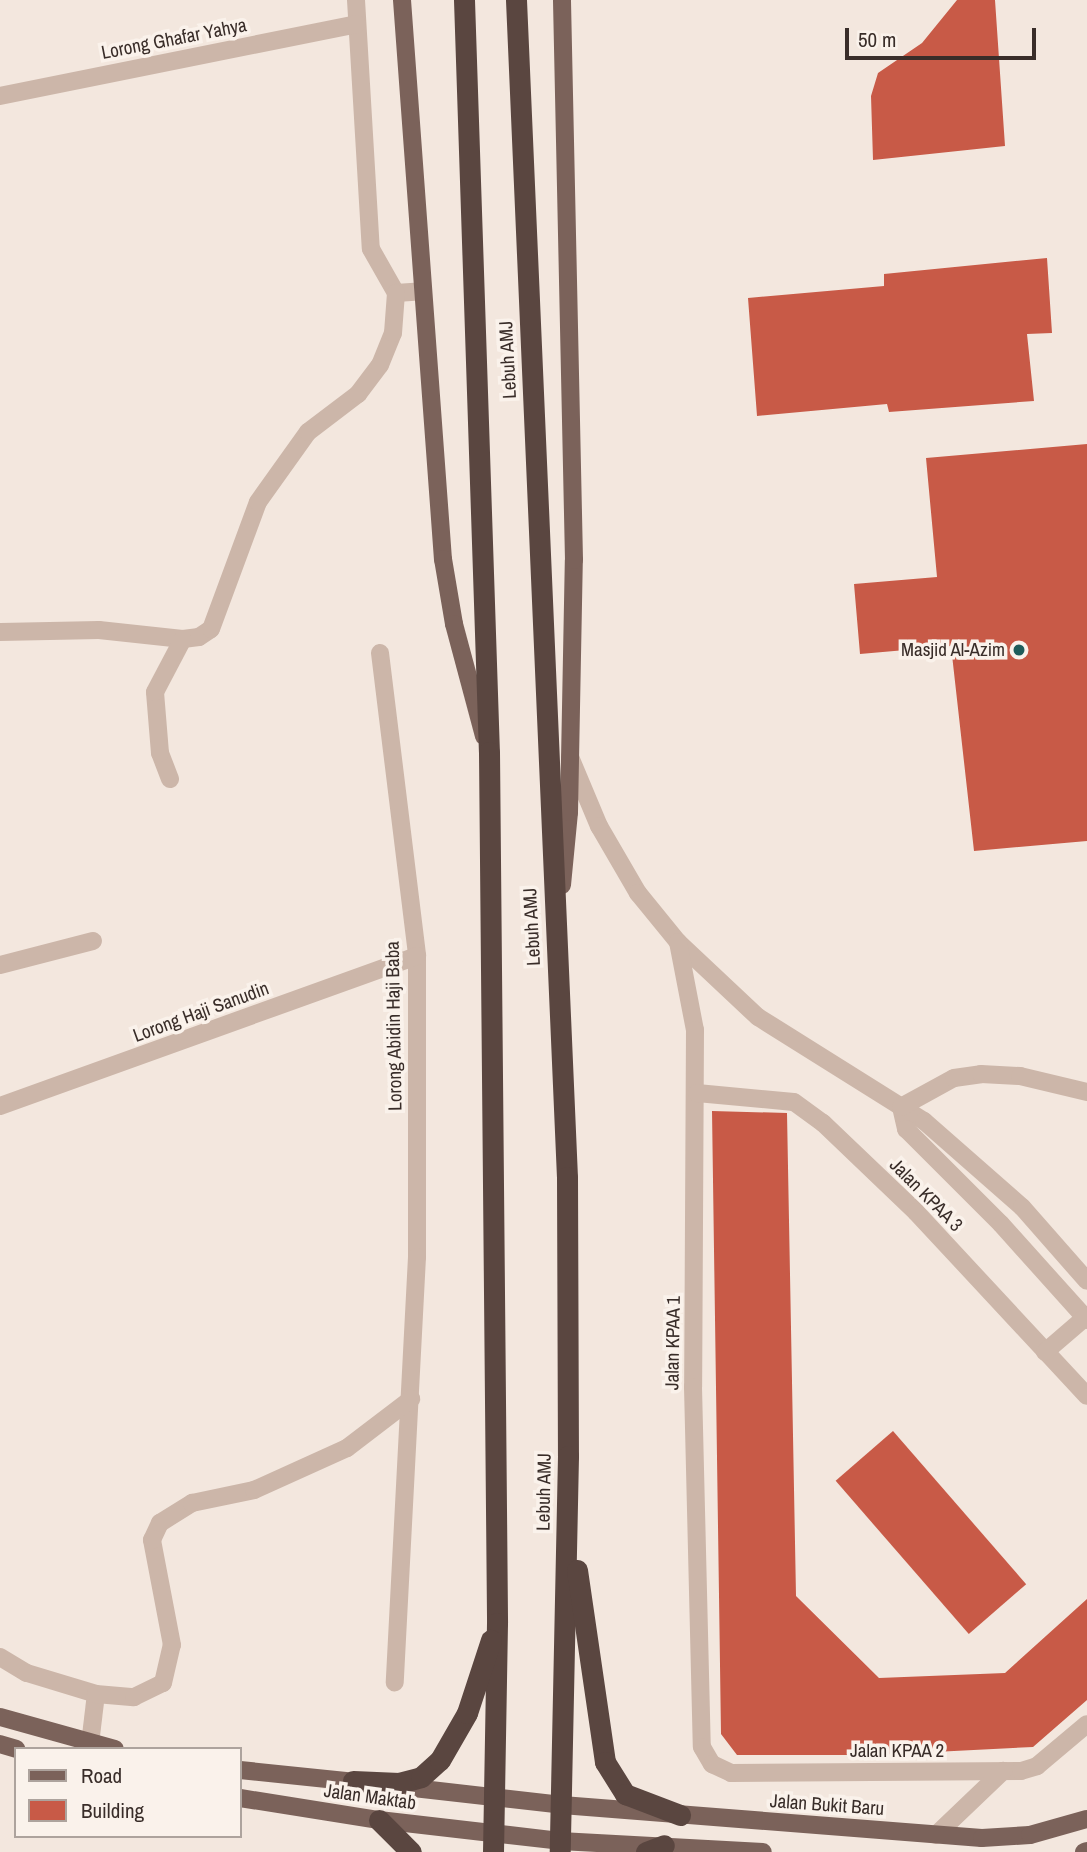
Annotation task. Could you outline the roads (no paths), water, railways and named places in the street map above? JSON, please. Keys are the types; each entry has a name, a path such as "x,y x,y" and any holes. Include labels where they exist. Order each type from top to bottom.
{"highway":[{"name":"Lebuh AMJ","path":"464,0 489,752 497,1623 494,1843"},
{"name":"Lebuh AMJ","path":"516,0 567,1177 568,1456 560,1846"},
{"path":"568,1456 578,1586 605,1762 625,1794 680,1815"},
{"path":"353,1782 399,1783 421,1777 440,1760 467,1713 497,1623"},
{"path":"379,1820 411,1852"}],"main road":[{"path":"402,0 443,559 470,693 489,752"},
{"path":"556,943 570,757 574,560 562,0"},
{"path":"0,1717 105,1747"},
{"name":"Jalan Maktab","path":"242,1770 562,1805"},
{"name":"Jalan Maktab","path":"242,1798 379,1820 494,1843 560,1846"},
{"name":"Jalan Bukit Baru","path":"562,1805 936,1835 982,1845 1087,1819"},
{"path":"560,1846 763,1852"}],"street":[{"path":"0,632 99,630 183,639 199,637 220,615 258,502 282,466 308,432 358,394 380,366 393,333 396,293 371,249 356,0"},
{"name":"Lorong Ghafar Yahya","path":"0,96 357,24"},
{"path":"396,293 422,291"},
{"path":"170,779 158,740 155,691 183,639"},
{"name":"Lorong Abidin Haji Baba","path":"380,653 417,957 417,1257 396,1682"},
{"path":"570,757 599,826 638,893 678,942 758,1017 924,1121 1022,1207 1087,1281"},
{"path":"0,965 93,941"},
{"name":"Jalan KPAA 1","path":"678,942 695,1030 697,1093 693,1387 702,1747"},
{"name":"Lorong Haji Sanudin","path":"0,1106 417,957"},
{"path":"901,1107 954,1079 981,1074 1020,1076 1087,1092"},
{"name":"Jalan KPAA 3","path":"697,1093 793,1102 823,1123 916,1212 1087,1396"},
{"path":"901,1107 906,1129 1001,1224 1086,1318 1045,1352"},
{"path":"0,1657 27,1673 96,1694 134,1698 163,1683 172,1645 152,1540 160,1523 192,1503 254,1490 347,1448 411,1399"},
{"path":"90,1744 96,1694"},
{"name":"Jalan KPAA 2","path":"702,1747 712,1763 731,1773 1003,1771 1037,1766 1087,1724"},
{"path":"936,1835 1003,1771"}],"place":[{"name":"Masjid Al-Azim","path":"1019,650"}]}
